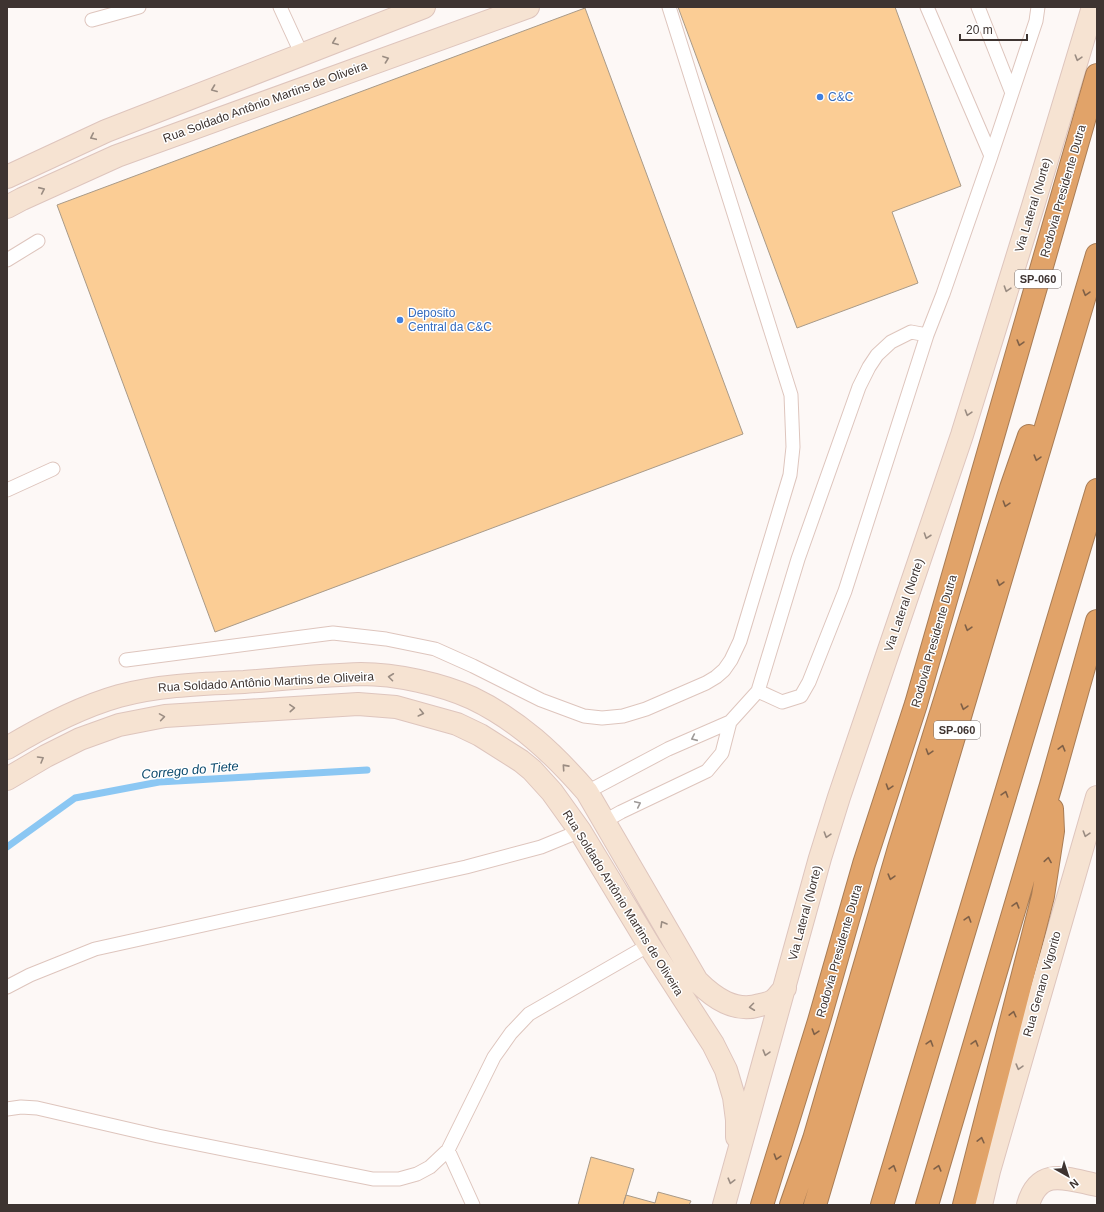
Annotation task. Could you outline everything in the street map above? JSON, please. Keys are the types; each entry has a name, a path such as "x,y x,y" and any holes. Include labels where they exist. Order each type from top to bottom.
{"highway":[{"name":"Rodovia Presidente Dutra","path":"762,1205 864,864 916,704 1095,83"},
{"name":"SP-060","path":"815,1205 1097,256"},
{"path":"791,1205 814,1139 899,848 1011,488 1042,396 1060,381"},
{"path":"882,1205 1097,490"},
{"path":"927,1205 1051,785 1097,621"},
{"path":"964,1205 1043,896 1053,831 1051,785"}],"street":[{"path":"7,177 106,131 424,7"},
{"name":"Rua Soldado Antônio Martins de Oliveira","path":"7,207 117,156 528,7"},
{"name":"Via Lateral (Norte)","path":"724,1205 820,858 839,797 962,435 1093,7"},
{"name":"Rua Soldado Antônio Martins de Oliveira","path":"7,748 68,715 119,696 162,687 354,675 409,679 449,689 472,698 528,733 559,760 587,792 697,981 713,995 729,1004 736,1007 748,1008 774,1000 785,988"},
{"name":"Rua Soldado Antônio Martins de Oliveira","path":"7,779 46,756 80,739 119,725 165,716 358,704 396,707 457,724 480,735 521,761 532,770 552,792 580,830 649,945 712,1044 726,1070 734,1097 737,1120 737,1156"},
{"name":"Rua Genaro Vigorito","path":"981,1205 989,1171 1097,797"},
{"path":"1028,1205 1034,1189 1042,1182 1050,1179 1061,1178 1097,1185"}],"lane":[{"path":"92,20 138,7"},
{"path":"280,7 302,55"},
{"path":"126,660 333,633 378,638 435,649 541,700 584,716 602,718 623,716 646,709 706,683 724,670 731,660 740,641 790,475 793,447 791,395 669,7"},
{"path":"928,7 990,156"},
{"path":"978,7 1012,93"},
{"path":"758,691 782,702 801,696 809,682 845,591 927,335 943,294 1036,21 1038,7"},
{"path":"7,260 38,241"},
{"path":"587,792 668,749 730,722 758,691 798,559 859,387 877,355 891,342 911,332 927,335"},
{"path":"7,490 52,469"},
{"path":"604,822 621,812 707,771 722,752 730,722"},
{"path":"7,987 30,975 94,950 466,867 541,847 580,830"},
{"path":"7,1109 21,1107 38,1108 158,1136 373,1179 399,1179 417,1174 430,1167 448,1150 494,1057 511,1033 529,1014 649,945"},
{"path":"448,1150 473,1205"}],"building":[{"name":"C&C","path":"678,7 895,7 961,186 892,212 918,283 797,328"},
{"name":"Deposito Central da C&C","path":"585,8 743,434 215,632 57,205"},
{"path":"591,1157 634,1169 623,1205 578,1205"},
{"path":"658,1192 691,1201 689,1205 623,1205 626,1195 655,1203"}],"waterway":[{"name":"Corrego do Tiete","path":"7,847 75,798 159,782 367,770"}],"place":[{"name":"C&C","path":"820,97"},
{"name":"Deposito Central da C&C","path":"400,320"}]}
